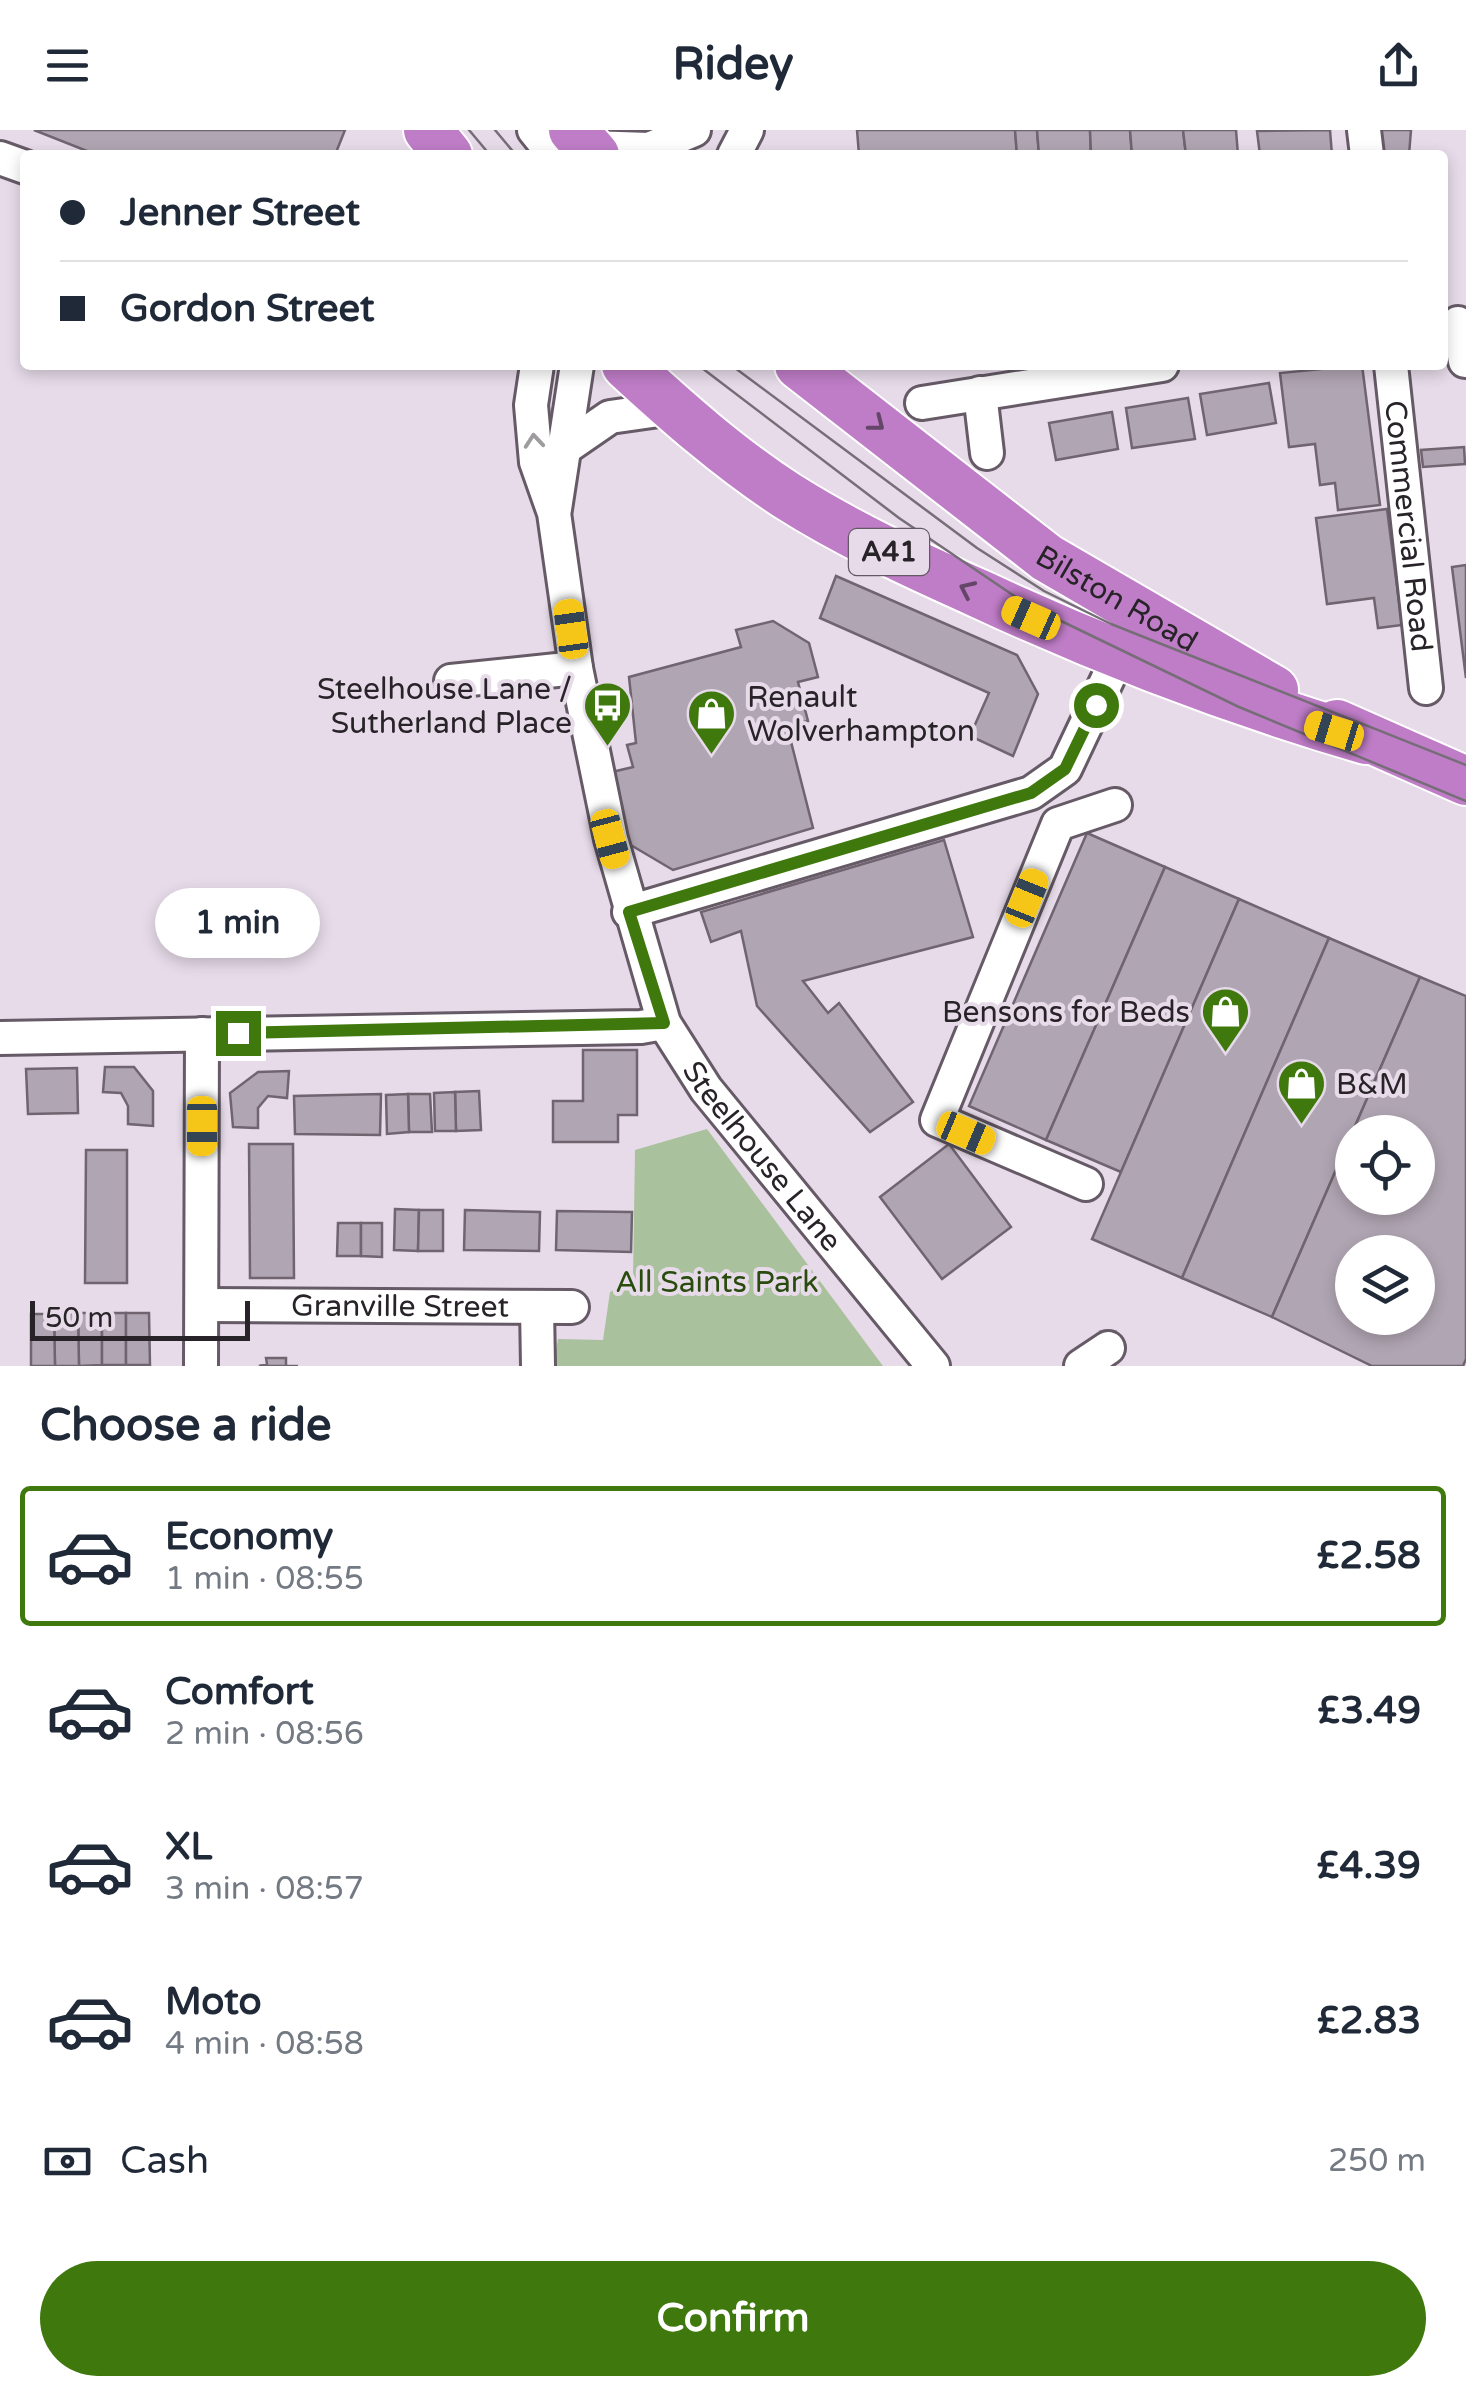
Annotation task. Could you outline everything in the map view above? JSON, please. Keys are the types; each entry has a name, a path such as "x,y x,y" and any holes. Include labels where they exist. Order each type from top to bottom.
{"highway":[{"path":"428,130 444,150"},
{"name":"Bilston Road","path":"631,370 673,408 783,493 851,533 1118,657 1185,683 1366,740 1466,782"},
{"name":"Bilston Road","path":"805,370 1047,558 1139,615 1366,740"}],"street":[{"path":"534,130 578,147 649,149 694,130"},
{"path":"1455,323 1465,360"},
{"name":"Steelhouse Lane","path":"536,370 532,405 536,462 554,513 576,668 629,912 664,1023 706,1089 933,1366"},
{"name":"Steelhouse Lane","path":"554,513 576,370"},
{"path":"922,404 1130,370"},
{"name":"Commercial Road","path":"1392,370 1426,688"},
{"path":"980,393 987,453"},
{"path":"565,448 610,417 673,408"},
{"path":"629,912 1031,793 1065,769 1118,657"},
{"path":"451,681 576,668"},
{"path":"1057,774 1080,816"},
{"path":"1086,1184 936,1120 1058,824 1115,806"},
{"path":"0,1038 664,1023"},
{"path":"201,1366 202,1034"},
{"name":"Granville Street","path":"202,1305 572,1307"},
{"name":"Granville Street","path":"537,1307 538,1366"}],"green space":[{"name":"All Saints Park","path":"707,1129 883,1366 553,1366 558,1339 603,1340 610,1292 633,1280 635,1150"}],"building":[{"path":"34,130 345,130 337,150 84,150"},
{"path":"857,130 1015,130 1017,150 859,150"},
{"path":"1015,130 1037,130 1039,150 1017,150"},
{"path":"1037,130 1090,130 1091,150 1039,150"},
{"path":"1090,130 1130,130 1132,150 1091,150"},
{"path":"1130,130 1183,130 1185,150 1132,150"},
{"path":"1183,130 1236,130 1238,150 1185,150"},
{"path":"1330,130 1332,150 1259,150 1257,131"},
{"path":"1381,130 1411,130 1409,150 1383,150"},
{"path":"1363,370 1380,505 1338,510 1335,483 1320,485 1315,444 1289,447 1280,373"},
{"path":"1269,383 1276,423 1207,435 1200,394"},
{"path":"1188,398 1195,439 1132,448 1126,408"},
{"path":"1112,412 1118,449 1056,460 1049,423"},
{"path":"1464,447 1465,464 1423,467 1421,450"},
{"path":"1387,509 1402,625 1378,628 1374,598 1327,604 1316,518"},
{"path":"1466,565 1466,678 1452,567"},
{"path":"836,576 1017,655 1038,694 1013,756 970,736 989,693 820,618"},
{"name":"Renault Wolverhampton","path":"773,621 809,643 818,677 798,682 808,721 787,726 813,828 673,870 629,844 612,772 633,767 627,745 636,743 629,677 741,647 736,630"},
{"path":"1087,833 1165,867 1046,1140 969,1106"},
{"path":"944,840 973,937 803,981 828,1013 839,1003 913,1102 870,1132 757,1006 741,931 711,942 701,912"},
{"path":"1165,867 1239,899 1121,1172 1046,1140"},
{"name":"Bensons for Beds","path":"1239,899 1329,938 1182,1278 1092,1239"},
{"name":"B&M","path":"1329,938 1420,977 1360,1115 1335,1115 1335,1172 1272,1317 1182,1278"},
{"path":"1420,977 1466,996 1463,1366 1372,1366 1272,1317 1335,1172 1335,1215 1435,1215 1435,1115 1360,1115"},
{"path":"583,1050 637,1050 637,1115 618,1115 618,1142 553,1142 553,1101 583,1101"},
{"path":"105,1067 134,1067 153,1091 153,1126 128,1124 128,1106 121,1093 103,1092"},
{"path":"77,1068 78,1113 28,1114 26,1069"},
{"path":"289,1071 287,1098 268,1096 258,1108 258,1128 233,1127 230,1093 258,1072"},
{"path":"479,1091 481,1130 456,1131 455,1092"},
{"path":"455,1092 456,1131 435,1131 434,1093"},
{"path":"381,1094 380,1135 295,1134 294,1096"},
{"path":"408,1094 430,1094 432,1132 409,1132"},
{"path":"408,1094 409,1132 387,1134 386,1095"},
{"path":"249,1144 293,1144 294,1278 250,1278"},
{"path":"949,1144 1011,1227 942,1279 880,1197"},
{"path":"86,1150 127,1150 127,1283 85,1283"},
{"path":"395,1209 419,1210 418,1251 394,1250"},
{"path":"419,1210 443,1210 443,1251 418,1251"},
{"path":"465,1210 540,1212 539,1251 464,1250"},
{"path":"557,1211 632,1212 631,1252 556,1250"},
{"path":"338,1223 361,1223 361,1256 337,1256"},
{"path":"361,1223 382,1223 382,1257 361,1256"},
{"path":"78,1313 102,1313 102,1365 79,1366"},
{"path":"78,1313 79,1366 55,1366 54,1314"},
{"path":"102,1313 126,1313 126,1365 102,1365"},
{"path":"126,1313 149,1313 150,1365 126,1365"},
{"path":"31,1314 54,1314 55,1366 31,1366"},
{"path":"266,1358 286,1358 286,1366 259,1366 267,1364"}],"tram line":[{"path":"469,130 486,150"},
{"path":"495,130 512,150"},
{"path":"705,370 899,518 1026,604 1239,707 1466,801"},
{"path":"738,370 977,548 1044,591 1111,624 1466,765"}],"place":[{"name":"Steelhouse Lane / Sutherland Place","path":"607,748"},
{"name":"Renault Wolverhampton","path":"712,756"},
{"name":"Bensons for Beds","path":"1225,1054"},
{"name":"B&M","path":"1301,1126"}],"route":[{"path":"238,1033 641,1027 664,1023 629,912 1031,793 1065,769 1096,705"}]}
